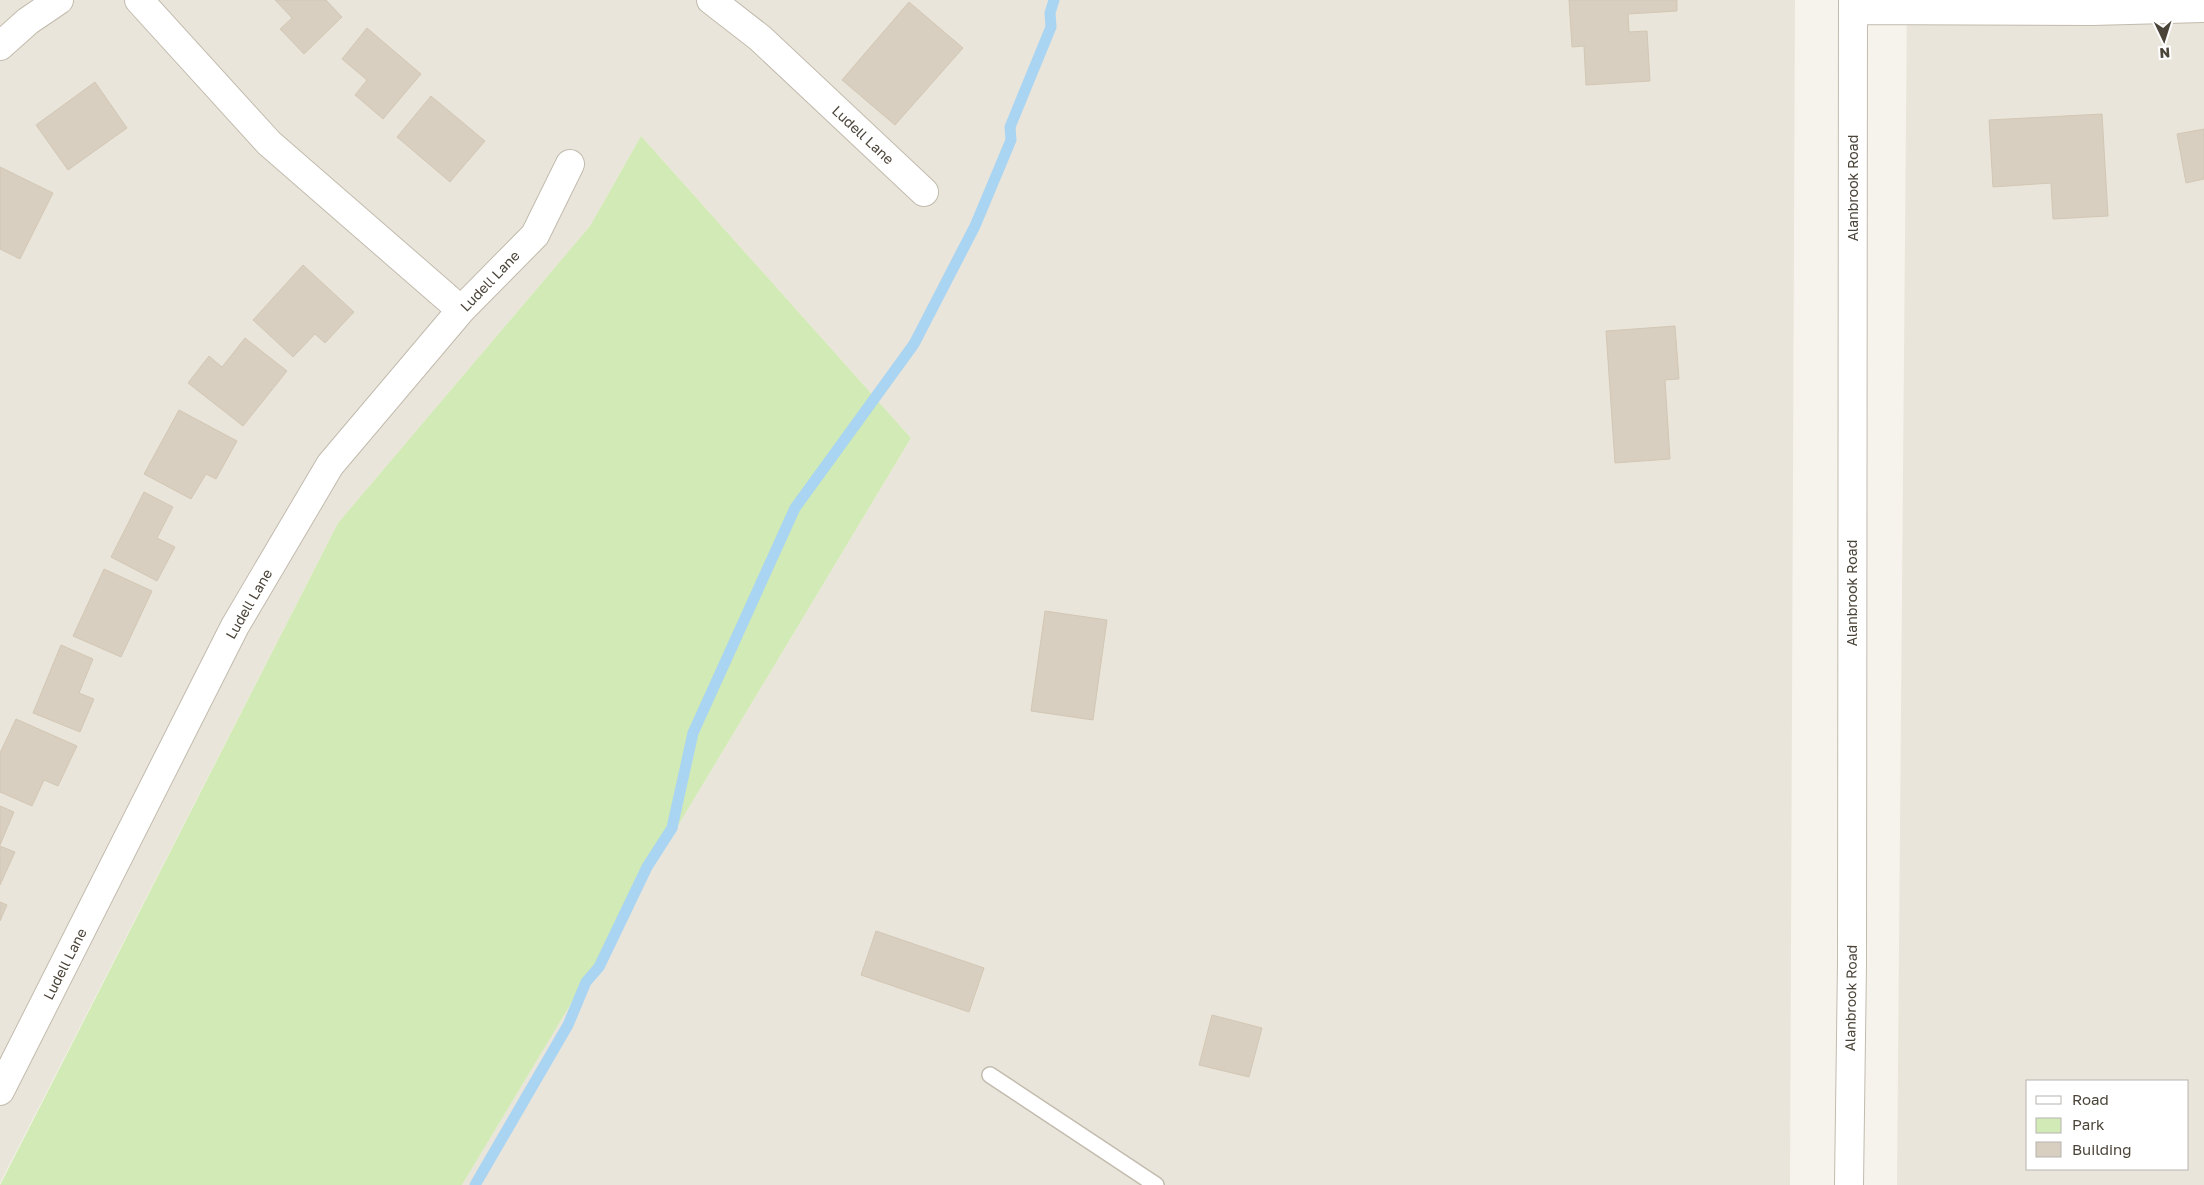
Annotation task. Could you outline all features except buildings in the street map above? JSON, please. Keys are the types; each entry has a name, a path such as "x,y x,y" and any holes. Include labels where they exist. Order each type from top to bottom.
{"street":[{"path":"0,46 28,21 59,0"},
{"path":"139,0 269,143 461,310"},
{"name":"Ludell Lane","path":"711,0 760,38 924,192"},
{"path":"1853,5 2092,11 2204,8"},
{"name":"Alanbrook Road","path":"1849,1185 1852,934 1853,5"},
{"name":"Ludell Lane","path":"0,1091 240,617 330,465 461,310 535,234 570,164"}],"lane":[{"path":"990,1076 1156,1185"}],"shaded area":[{"path":"0,0 1795,0 1790,1185 462,1185 911,438 641,136 590,226 338,523 0,1183"},
{"path":"1907,0 2204,0 2204,1185 1897,1185"}],"green space":[{"path":"641,136 911,438 462,1185 0,1185 338,523 590,226"}],"waterway":[{"path":"475,1185 568,1025 586,982 599,967 647,867 672,828 693,733 795,508 914,344 975,226 1011,140 1010,127 1051,27 1050,13 1054,0"}]}
